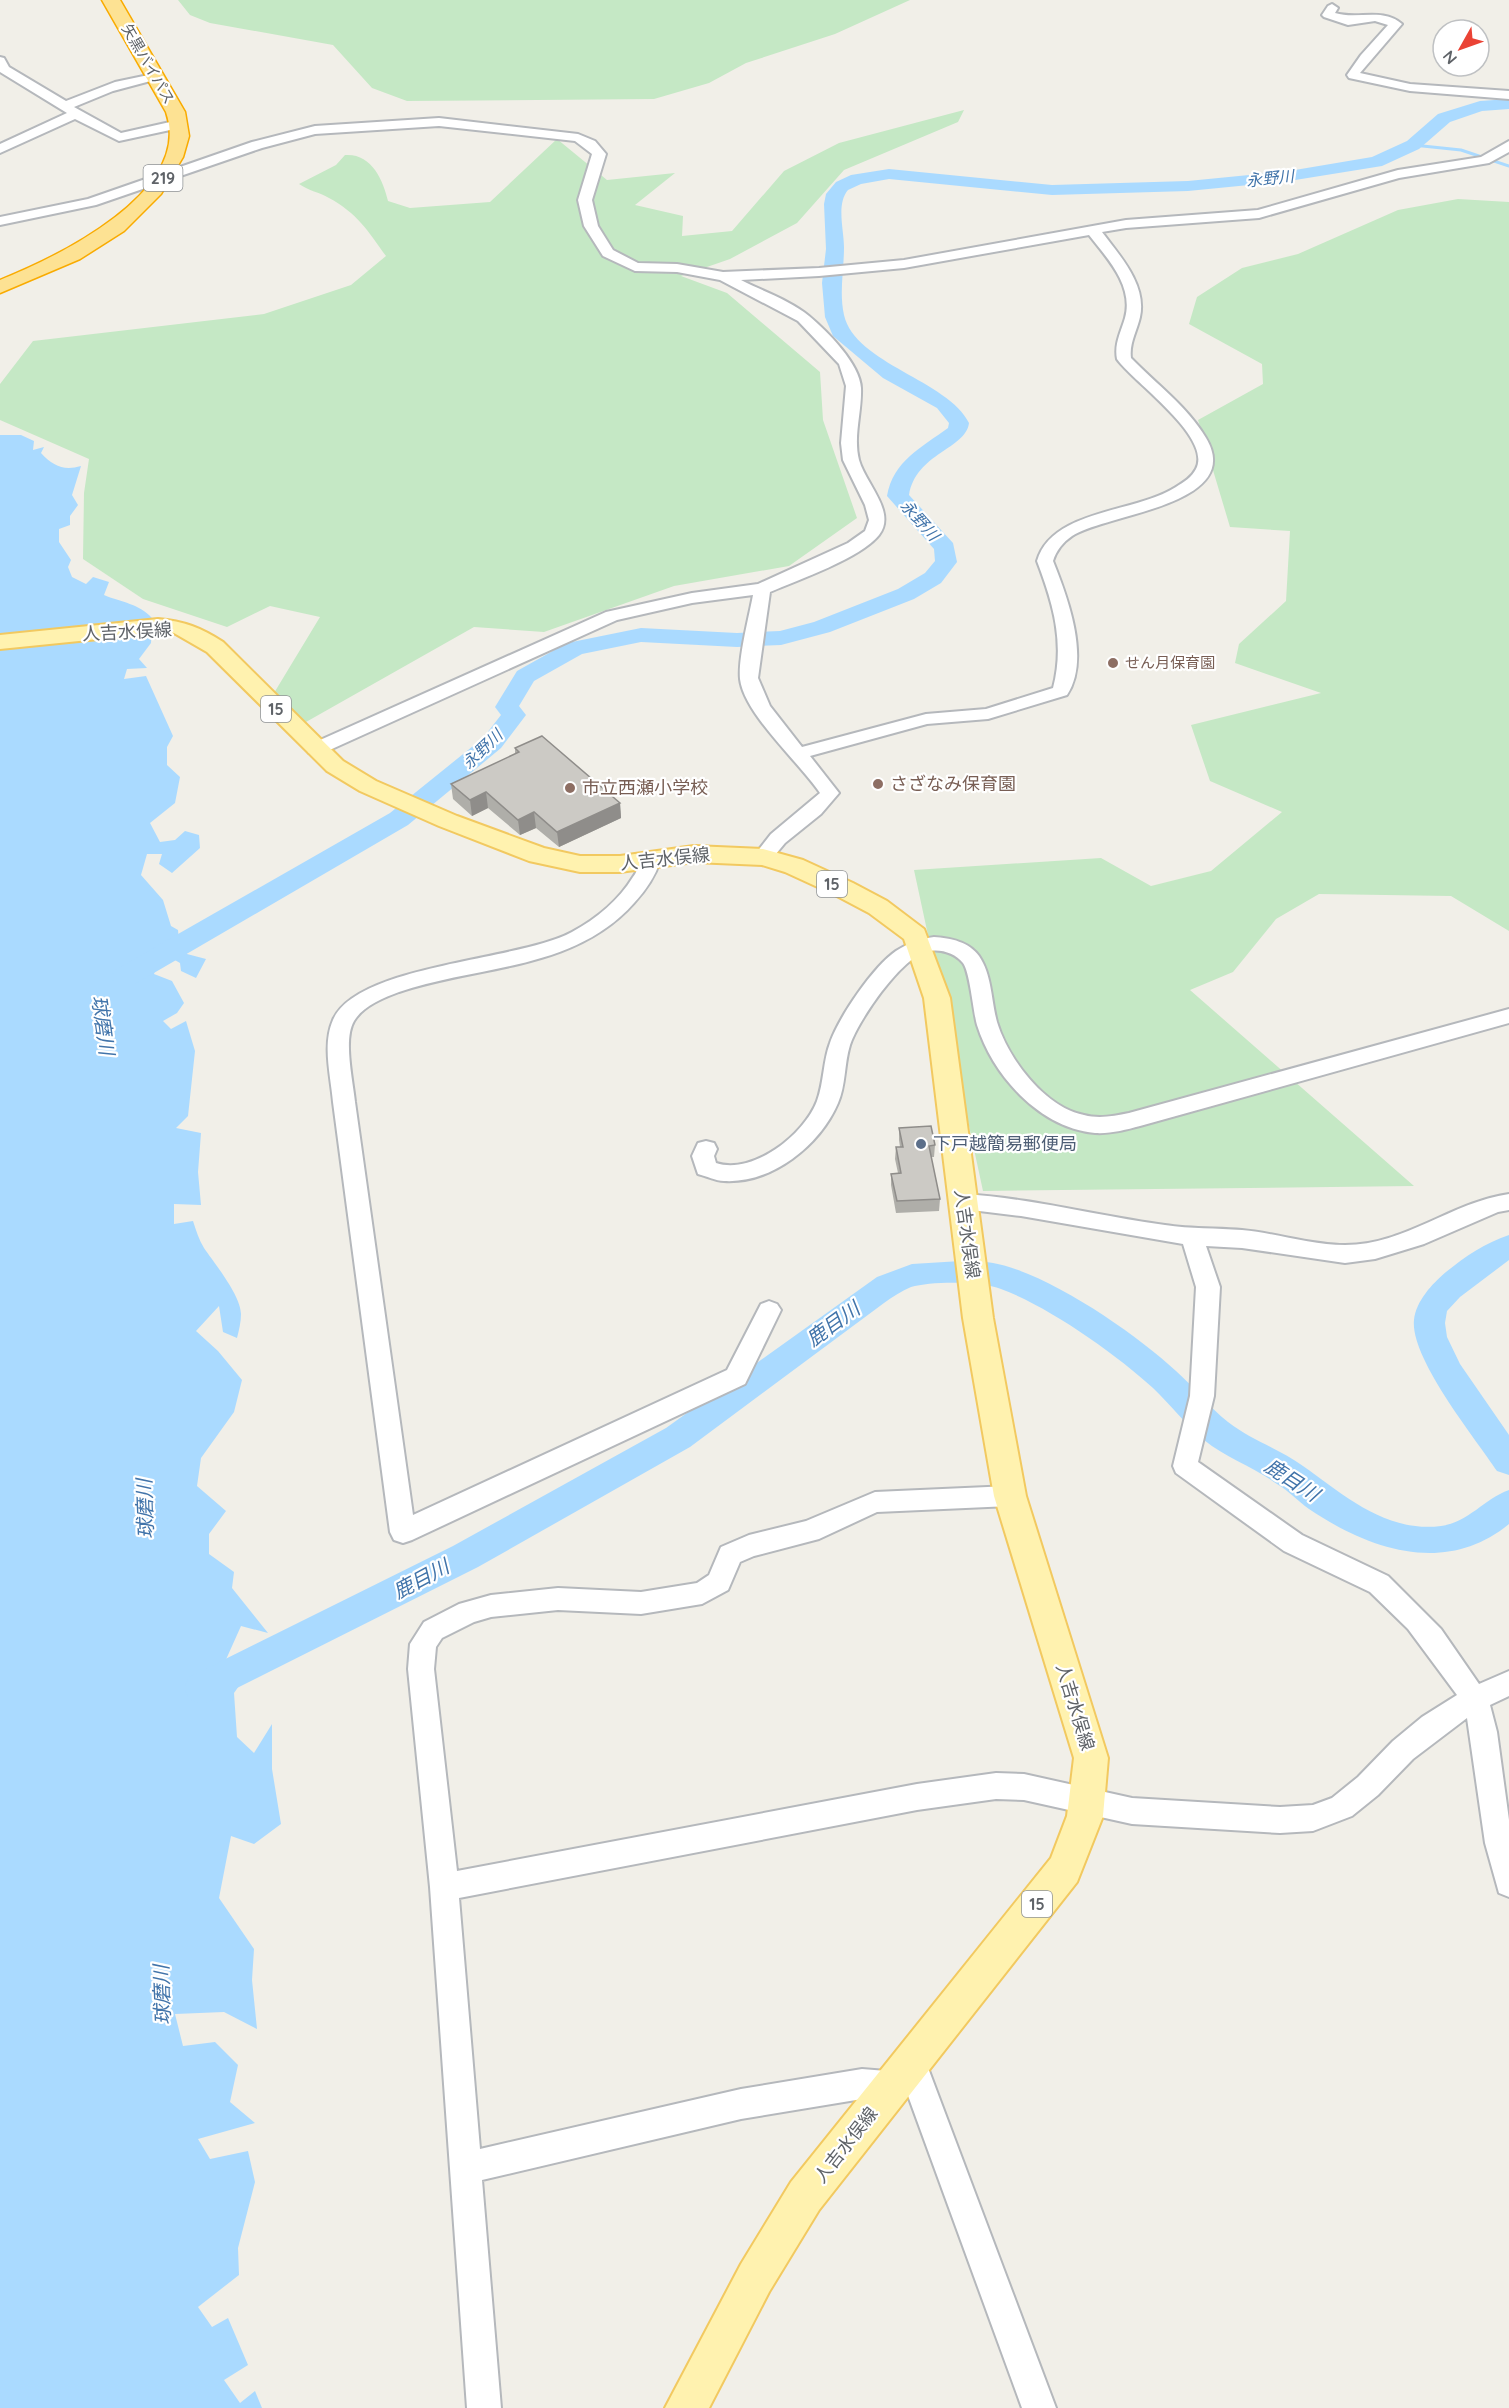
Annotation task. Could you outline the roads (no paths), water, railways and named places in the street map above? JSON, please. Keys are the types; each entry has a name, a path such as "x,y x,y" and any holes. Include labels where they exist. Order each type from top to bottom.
{"highway":[{"name":"矢黒バイパス","path":"0,287 35,274 96,241 132,214 156,191 179,144 179,124 171,104 111,0"}],"main road":[{"name":"人吉水俣線","path":"0,642 158,626 177,627 195,634 215,647 335,766 430,813 538,855 580,864 620,864 694,854 763,857 794,866 878,907 915,935 921,946 938,998 978,1318 1010,1496 1091,1758 1090,1802 1083,1827 1064,1870 805,2196 755,2278 686,2408"}],"street":[{"path":"1332,8 1328,15 1348,21 1376,17 1396,24 1374,51 1357,64 1353,75 1366,80 1429,91 1509,95"},
{"path":"0,61 4,69 119,137 179,124"},
{"path":"0,149 126,82 154,76"},
{"path":"0,221 74,207 295,133 439,122 559,135 591,144 599,153 585,200 591,226 608,253 635,267 677,268 723,276 819,272 904,264 1093,230 1279,210 1376,179 1484,160 1506,152"},
{"path":"800,753 926,719 988,714 1061,691 1068,672 1070,645 1045,561 1047,553 1067,531 1160,501 1201,476 1207,464 1206,453 1192,428 1124,359 1121,350 1134,310 1132,293 1122,270 1093,230"},
{"path":"316,749 512,660 561,641 587,626 642,607 731,591 762,589 854,547 872,533 877,520 873,505 856,477 851,460 849,443 854,386 846,363 802,318 723,276"},
{"path":"762,589 749,678 751,688 766,714 800,753 830,793 823,803 781,833 763,857"},
{"path":"650,861 646,875 621,906 594,928 563,945 438,973 365,998 350,1009 343,1019 339,1041 344,1102 403,1532 736,1377 769,1310"},
{"path":"706,1149 703,1156 706,1168 717,1175 742,1174 801,1142 828,1102 840,1042 850,1025 886,972 900,957 921,946 944,944 964,953 975,966 981,1003 996,1047 1025,1086 1059,1116 1096,1125 1136,1119 1509,1016"},
{"path":"963,1202 1001,1204 1099,1220 1149,1233 1242,1239 1345,1254 1375,1250 1416,1238 1495,1204 1509,1202"},
{"path":"1192,1237 1208,1287 1202,1396 1185,1466 1272,1530 1302,1548 1351,1569 1380,1585 1408,1613 1452,1664 1474,1700 1485,1731 1488,1769 1509,1883"},
{"path":"484,2408 444,1887 421,1669 423,1644 433,1630 468,1612 490,1606 558,1599 641,1603 702,1593 719,1582 730,1555 749,1546 810,1531 875,1502 1010,1496"},
{"path":"444,1887 917,1797 996,1786 1024,1787 1132,1811 1280,1820 1313,1818 1342,1807 1368,1786 1403,1750 1474,1700 1509,1683"},
{"path":"466,2168 741,2104 862,2084 902,2074 1039,2408"}],"water":[{"name":"球磨川","path":"0,435 21,435 34,441 33,450 44,447 41,453 64,468 81,466 72,495 78,505 70,516 70,525 59,529 59,542 71,560 68,567 72,577 86,584 93,577 109,582 104,595 136,606 152,618 151,643 139,659 147,668 127,669 124,679 146,676 173,736 167,747 167,765 180,777 175,803 150,823 160,842 175,840 185,831 199,835 200,848 172,873 159,864 162,854 147,854 141,875 163,900 171,926 178,930 179,941 187,954 206,959 196,978 181,971 180,963 161,952 154,974 172,981 184,1003 177,1013 163,1021 171,1029 186,1021 195,1051 188,1116 176,1128 201,1133 198,1172 201,1205 174,1204 174,1224 193,1221 202,1245 227,1280 240,1307 241,1320 237,1338 223,1332 219,1306 196,1331 218,1351 242,1380 234,1412 201,1458 197,1486 226,1511 209,1534 209,1554 234,1572 232,1588 268,1633 241,1626 224,1664 246,1676 234,1693 237,1737 254,1753 272,1724 272,1769 281,1824 254,1844 231,1836 219,1898 254,1949 252,1980 257,2029 224,2012 175,2014 183,2046 215,2042 238,2065 230,2102 255,2123 198,2139 210,2159 248,2151 255,2182 238,2248 239,2275 198,2307 212,2327 228,2318 248,2365 224,2380 240,2403 255,2391 262,2408 0,2408"}],"waterway":[{"name":"永野川","path":"125,977 399,819 492,743 514,715 507,707 525,676 575,648 641,635 737,640 781,638 822,627 906,594 933,578 946,562 945,548 898,496 900,484 911,465 958,430 959,423 954,413 944,404 890,374 843,336 835,317 831,283 835,249 833,204 835,194 842,186 857,179 889,174 972,184 1052,190 1188,186 1289,176 1320,169 1376,162 1413,145 1444,118 1480,106 1509,104"},
{"path":"1413,145 1461,150 1509,166"},
{"name":"鹿目川","path":"1509,1247 1483,1261 1449,1288 1435,1304 1429,1323 1431,1337 1448,1373 1509,1461"},
{"name":"鹿目川","path":"202,1688 308,1637 518,1529 670,1442 726,1404 880,1290 912,1275 935,1273 994,1275 1011,1280 1054,1301 1101,1331 1156,1372 1224,1437 1288,1473 1324,1501 1371,1528 1394,1536 1418,1540 1441,1540 1464,1534 1487,1522 1509,1504"}],"place":[{"name":"せん月保育園","path":"1113,663"},
{"name":"さざなみ保育園","path":"878,784"},
{"name":"市立西瀬小学校","path":"570,788"},
{"name":"下戸越簡易郵便局","path":"921,1144"}]}
